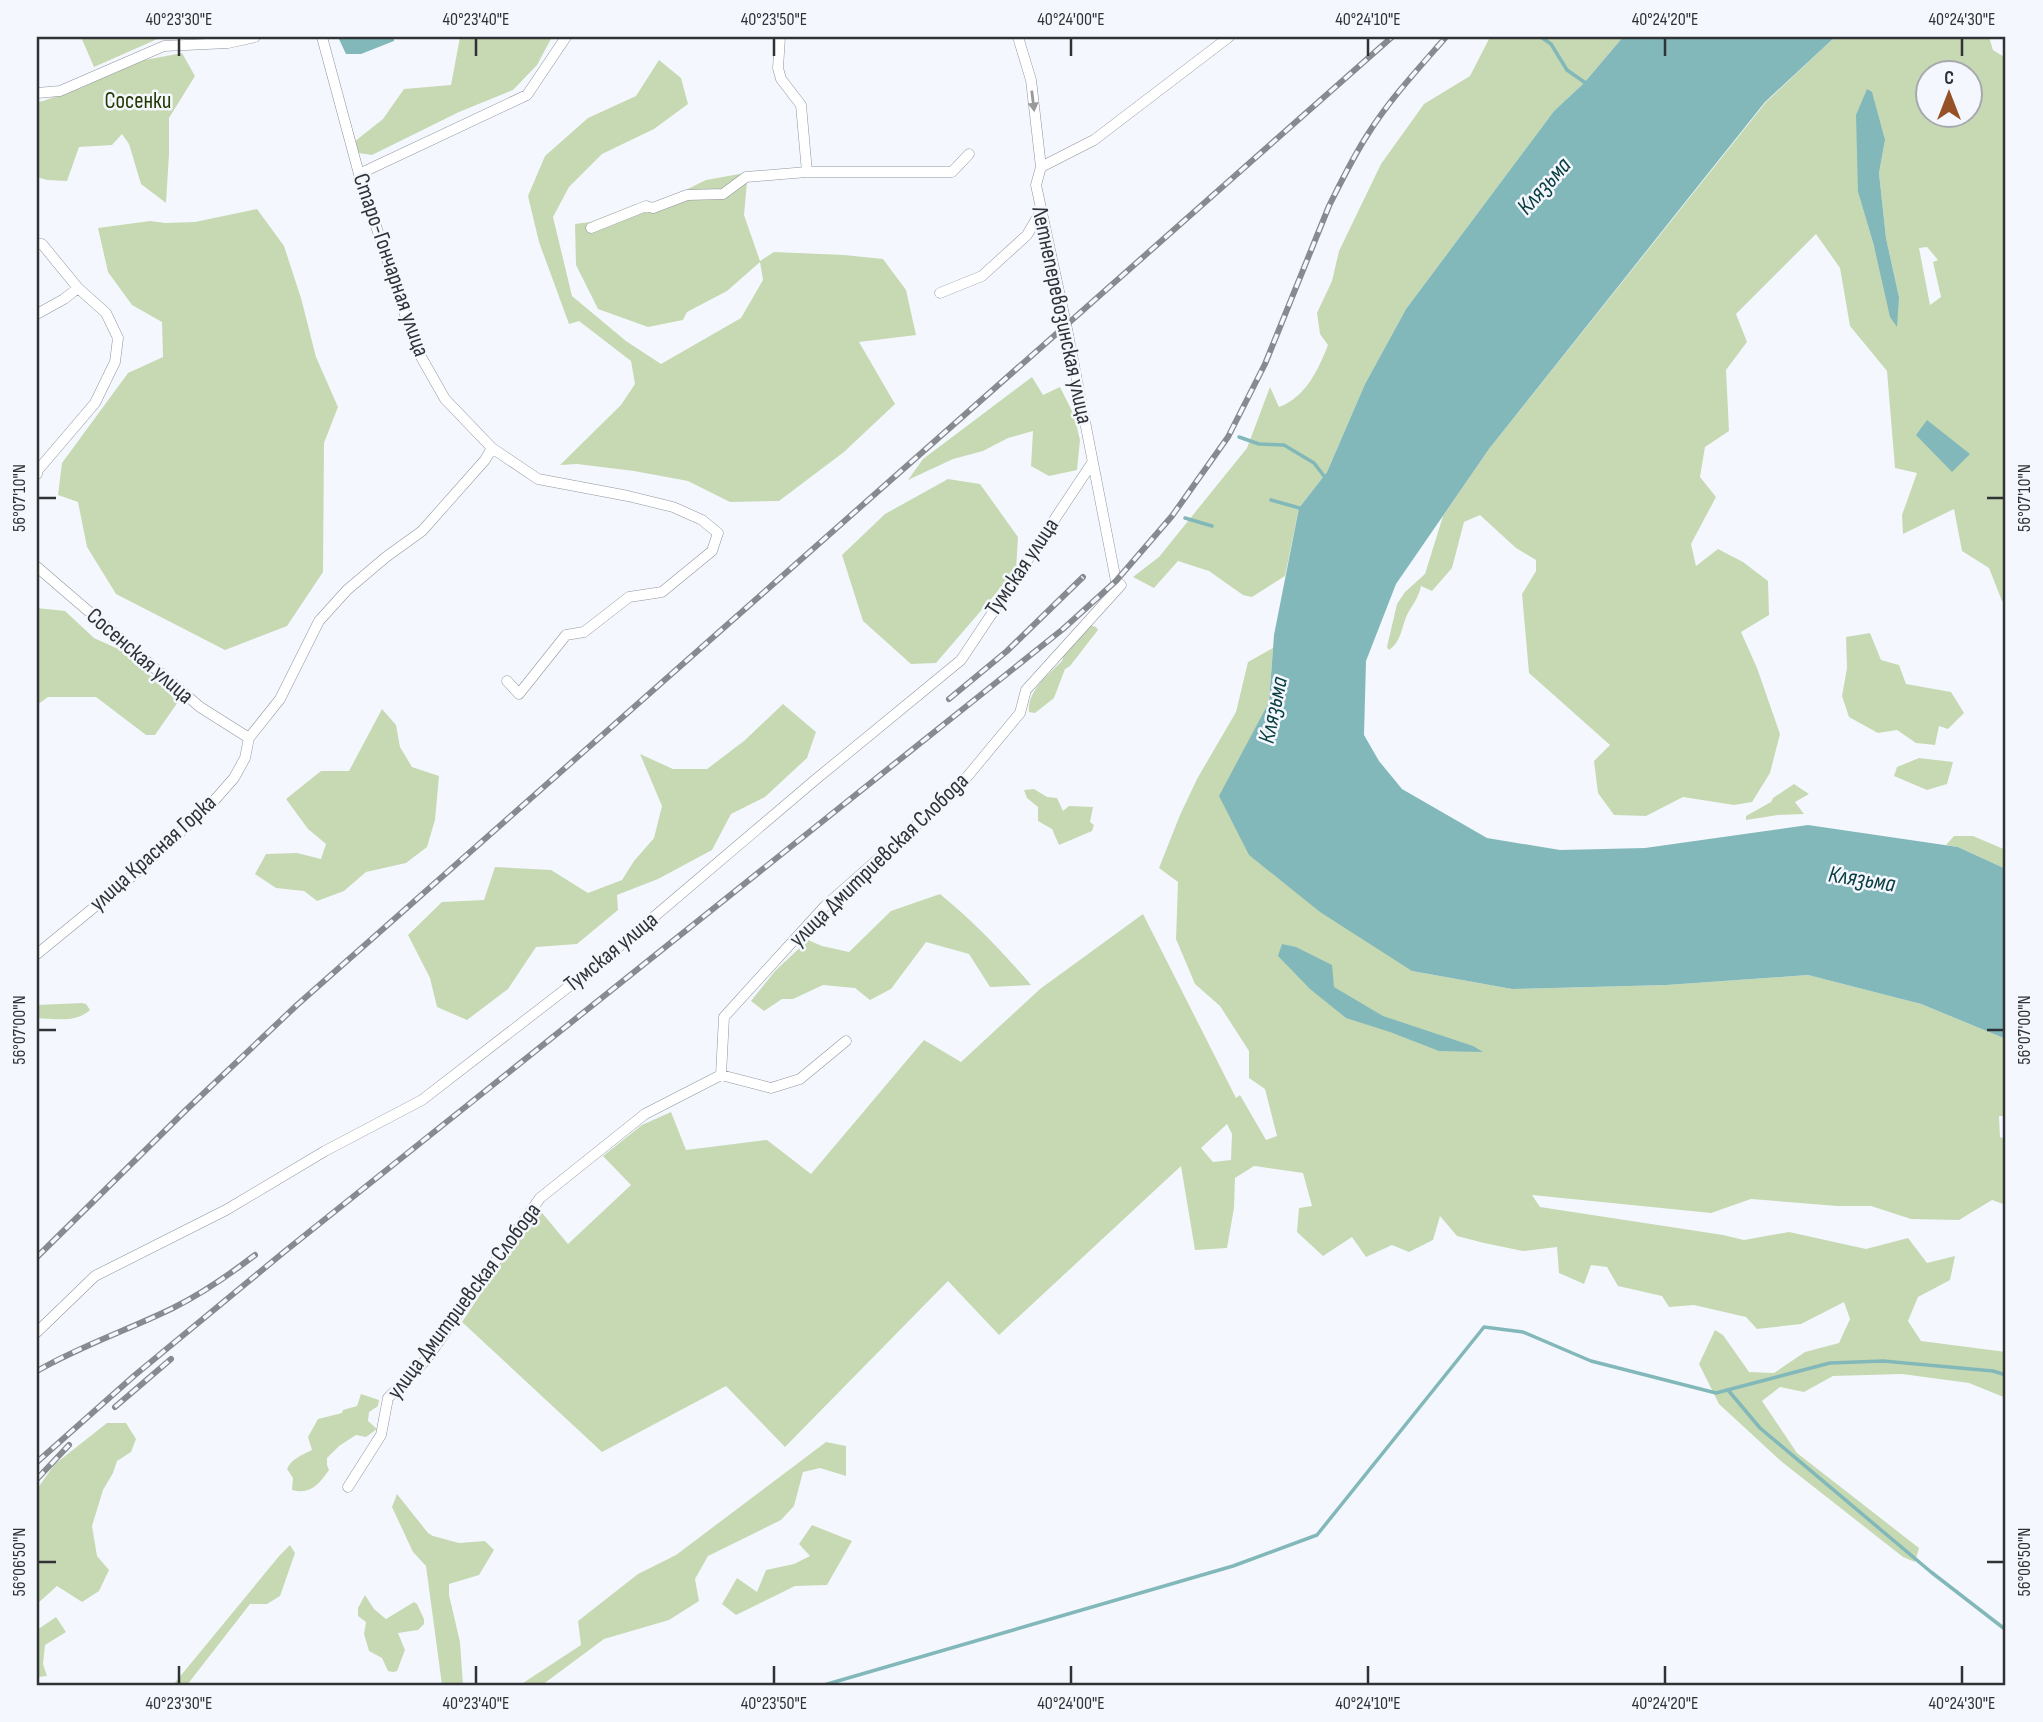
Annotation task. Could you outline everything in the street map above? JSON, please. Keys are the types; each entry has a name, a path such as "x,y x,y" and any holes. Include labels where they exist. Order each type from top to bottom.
{"street":[{"path":"37,93 60,90 164,46 228,43 255,37"},
{"name":"Старо-Гончарная улица","path":"322,37 359,174 416,348 445,399 492,448 538,479 628,496 673,508 702,520 718,533 712,551 662,592 629,597 584,632 566,635 519,694 507,681"},
{"path":"359,174 527,95 566,37"},
{"path":"780,37 778,68 781,79 801,105 807,173"},
{"name":"Летнеперевозинская улица","path":"1018,37 1031,80 1041,167 1035,185 1066,324 1116,581 1121,585 1118,591"},
{"path":"1041,167 1094,140 1228,37"},
{"path":"591,228 646,206 653,208 687,195 723,194 746,177 807,173 952,172 969,153"},
{"path":"940,292 982,276 1027,234 1041,211"},
{"path":"37,244 42,243 78,288 106,313 118,338 115,362 95,403 37,474"},
{"path":"37,314 78,288"},
{"path":"249,738 281,699 319,621 347,590 422,531 485,460 492,448"},
{"name":"Тумская улица","path":"37,1332 95,1276 226,1210 325,1152 422,1100 603,961 815,780 961,660 1092,463"},
{"name":"Сосенская улица","path":"37,567 200,707 249,738"},
{"name":"улица Дмитриевская Слобода","path":"348,1487 381,1435 388,1398 425,1361 540,1198 645,1114 721,1075 724,1017 825,906 957,789 1020,713 1026,690 1118,591"},
{"name":"улица Красная Горка","path":"37,954 136,873 212,803 234,778 245,758 249,738"},
{"path":"721,1075 771,1087 800,1079 846,1041"}],"green space":[{"path":"81,37 162,37 94,67"},
{"path":"460,37 552,37 537,65 513,90 459,112 372,155 359,153 354,142 383,119 404,89 451,85"},
{"path":"1490,37 1623,37 1584,83 1554,111 1406,309 1365,384 1327,472 1299,508 1285,576 1252,597 1243,595 1209,571 1178,561 1154,588 1133,577 1159,557 1247,448 1270,387 1279,407 1297,397 1310,382 1328,345 1320,334 1317,313 1332,281 1339,251 1381,164 1424,104 1470,76"},
{"path":"1835,37 1989,37 1993,50 2006,58 2006,603 2002,601 1989,568 1962,551 1954,509 1903,534 1902,515 1917,473 1895,468 1887,371 1850,326 1840,268 1816,234 1736,314 1747,342 1726,370 1729,431 1705,447 1700,477 1716,497 1691,544 1696,566 1718,549 1743,562 1768,581 1769,615 1741,632 1780,734 1770,773 1752,802 1734,805 1683,797 1646,816 1614,815 1598,793 1594,761 1610,745 1529,673 1522,594 1536,571 1536,560 1516,548 1480,515 1464,522 1452,568 1432,591 1421,586 1401,633 1389,650 1387,647 1397,604 1405,592 1425,574 1443,516 1489,449 1766,102","holes":["1885,140 1879,173 1886,238 1899,297 1874,246 1858,192","1927,247 1938,260 1933,262 1941,297 1930,305 1919,248"]},
{"name":"Сосенки","path":"182,53 195,76 169,118 166,203 141,184 129,144 122,134 112,145 79,147 67,181 37,177 37,102 83,87 134,62"},
{"path":"659,60 681,78 688,104 654,129 602,154 569,187 553,217 572,296 626,341 661,364 741,318 763,280 760,262 727,291 687,312 683,320 648,327 598,309 576,265 575,224 590,222 636,204 651,207 706,180 745,173 747,182 744,215 760,261 774,252 883,259 906,290 916,335 859,342 895,404 844,452 779,501 730,502 688,481 634,471 577,464 560,465 621,405 635,384 631,361 579,321 569,324 539,242 528,196 545,156 588,118 636,96"},
{"path":"257,209 284,246 316,357 338,407 324,443 323,572 287,626 225,650 116,594 87,547 78,502 58,495 62,463 128,373 163,357 162,322 132,305 108,272 98,228 150,221 195,222"},
{"path":"1032,377 1043,395 1060,387 1074,415 1080,440 1077,470 1049,476 1031,466 1033,431 1008,438 983,451 953,459 908,480 923,459"},
{"path":"948,479 980,484 1018,537 1016,570 936,663 911,664 863,621 842,555 885,514"},
{"path":"37,608 65,611 94,638 125,652 178,702 155,735 146,735 96,697 48,697 37,705"},
{"path":"1089,625 1098,630 1065,669 1054,698 1035,713 1029,712 1029,704 1035,690 1062,661"},
{"path":"1870,633 1881,660 1899,665 1906,684 1951,692 1964,713 1948,729 1939,726 1935,745 1916,743 1897,730 1878,733 1849,717 1842,696 1847,668 1846,637"},
{"path":"1273,648 1269,702 1220,797 1412,971 1512,989 1667,985 1808,975 1921,1004 2006,1039 2006,1116 1999,1116 2000,1137 2006,1139 2006,1205 1992,1200 1959,1220 1911,1219 1871,1206 1751,1199 1711,1213 1532,1195 1540,1207 1744,1240 1789,1232 1866,1249 1908,1238 1927,1263 1955,1256 1950,1280 1918,1297 1908,1321 1921,1341 2006,1352 2006,1398 1969,1383 1902,1374 1833,1376 1804,1392 1780,1387 1762,1401 1797,1453 1919,1548 1915,1562 1903,1557 1782,1462 1719,1404 1699,1364 1715,1330 1723,1335 1749,1372 1774,1373 1805,1352 1839,1343 1850,1319 1844,1302 1801,1324 1757,1329 1746,1317 1694,1305 1669,1307 1662,1296 1618,1286 1607,1267 1591,1265 1584,1284 1559,1273 1557,1247 1523,1251 1457,1236 1440,1216 1433,1240 1409,1252 1392,1245 1366,1257 1352,1237 1323,1256 1297,1232 1299,1208 1312,1206 1303,1173 1254,1166 1235,1178 1234,1208 1227,1248 1195,1250 1181,1166 999,1335 948,1281 785,1447 726,1386 602,1452 462,1322 538,1208 568,1244 631,1185 603,1156 642,1125 671,1112 686,1150 767,1140 811,1174 924,1040 961,1062 1040,989 1143,914 1236,1098 1240,1095 1266,1140 1277,1136 1265,1089 1249,1078 1249,1051 1220,1006 1195,984 1176,939 1178,882 1159,868 1197,779 1236,712 1248,662","holes":["1227,1124 1232,1134 1231,1160 1213,1162 1201,1148"]},
{"path":"783,704 816,732 807,758 765,797 731,814 712,850 658,879 617,895 618,910 577,944 536,947 508,989 467,1020 437,1007 430,978 408,935 442,902 484,900 495,867 551,870 588,893 622,880 654,838 662,806 640,754 673,769 707,769 744,741"},
{"path":"382,709 396,725 400,747 412,767 439,776 435,820 427,847 406,863 366,872 344,891 317,901 304,891 276,888 255,874 266,854 297,853 321,859 326,844 308,829 286,799 321,771 349,771"},
{"path":"1919,758 1953,762 1947,784 1927,790 1894,776 1897,767"},
{"path":"1794,784 1809,794 1795,802 1804,814 1746,820 1746,816 1771,802"},
{"path":"1034,789 1047,797 1057,798 1063,811 1069,806 1093,807 1090,822 1094,825 1092,831 1059,845 1052,829 1038,821 1038,807 1027,798 1024,790"},
{"path":"1954,836 1973,836 2006,850 2006,869 1958,847 1946,845"},
{"path":"940,894 988,938 1031,985 990,987 969,954 926,942 891,989 870,1000 855,988 823,985 793,999 782,999 764,1011 751,1001 775,971 808,940 849,952 891,911"},
{"path":"82,1003 90,1010 79,1017 37,1018 37,1005"},
{"path":"361,1394 379,1400 378,1406 369,1412 368,1421 377,1429 366,1437 356,1435 339,1446 327,1458 329,1470 314,1487 304,1491 292,1490 293,1478 287,1469 294,1460 312,1450 308,1437 318,1419 357,1406"},
{"path":"107,1423 126,1423 136,1439 131,1452 117,1461 103,1490 92,1526 97,1556 109,1570 99,1591 82,1602 57,1586 37,1604 37,1489 55,1464"},
{"path":"826,1442 846,1446 846,1476 820,1468 803,1472 794,1506 781,1520 708,1556 695,1579 699,1601 669,1620 604,1639 542,1685 520,1685 581,1645 578,1621 638,1574 676,1555"},
{"path":"397,1494 433,1536 459,1543 485,1541 494,1550 479,1575 449,1584 460,1642 463,1685 442,1685 426,1566 413,1552 392,1507"},
{"path":"812,1525 852,1541 827,1585 795,1586 736,1615 722,1604 737,1578 757,1592 766,1570 794,1564 810,1556 799,1544"},
{"path":"290,1545 295,1553 280,1596 267,1604 250,1604 187,1685 173,1685 280,1555"},
{"path":"365,1595 374,1609 386,1619 414,1602 424,1619 424,1624 418,1630 398,1633 405,1650 397,1671 388,1671 382,1658 369,1651 364,1634 366,1622 358,1616 358,1608"},
{"path":"56,1617 66,1632 45,1645 43,1664 47,1676 37,1677 37,1630"}],"water":[{"path":"338,37 394,37 394,41 361,54 346,54"},
{"name":"Клязьма","path":"1623,37 1835,37 1765,102 1489,449 1396,584 1366,661 1364,735 1379,761 1402,789 1487,838 1560,850 1645,848 1808,825 1958,847 2006,869 2006,1039 1921,1004 1808,975 1667,985 1512,989 1412,971 1320,912 1249,855 1219,796 1269,702 1274,635 1299,508 1327,472 1365,384 1406,309 1554,111 1584,83"},
{"path":"1867,89 1872,92 1885,140 1879,173 1886,238 1899,297 1897,327 1890,317 1874,246 1858,192 1856,115"},
{"path":"1927,420 1970,454 1952,472 1916,435"},
{"path":"1282,944 1296,947 1332,965 1334,987 1383,1016 1473,1046 1483,1052 1439,1051 1346,1018 1310,989 1278,956"}],"waterway":[{"path":"1541,37 1551,44 1567,70 1587,84"},
{"path":"1239,437 1259,444 1284,445 1314,463 1324,476 1329,476"},
{"path":"1271,500 1303,509"},
{"path":"1185,518 1212,526"},
{"path":"824,1685 1233,1566 1317,1535 1484,1327 1523,1332 1591,1361 1716,1393 1830,1363 1883,1361 1993,1371 2006,1375"},
{"path":"1728,1390 1760,1428 1931,1572 2006,1630"}],"railway":[{"path":"37,1257 297,1005 1392,37"},
{"path":"37,1462 135,1375 284,1252 1063,629 1116,581 1172,516 1228,437 1265,364 1329,206 1352,161 1386,108 1446,37"},
{"path":"949,699 1007,651 1083,577"},
{"path":"37,1371 184,1302 255,1255"},
{"path":"115,1407 171,1359"},
{"path":"37,1479 69,1445"}]}
